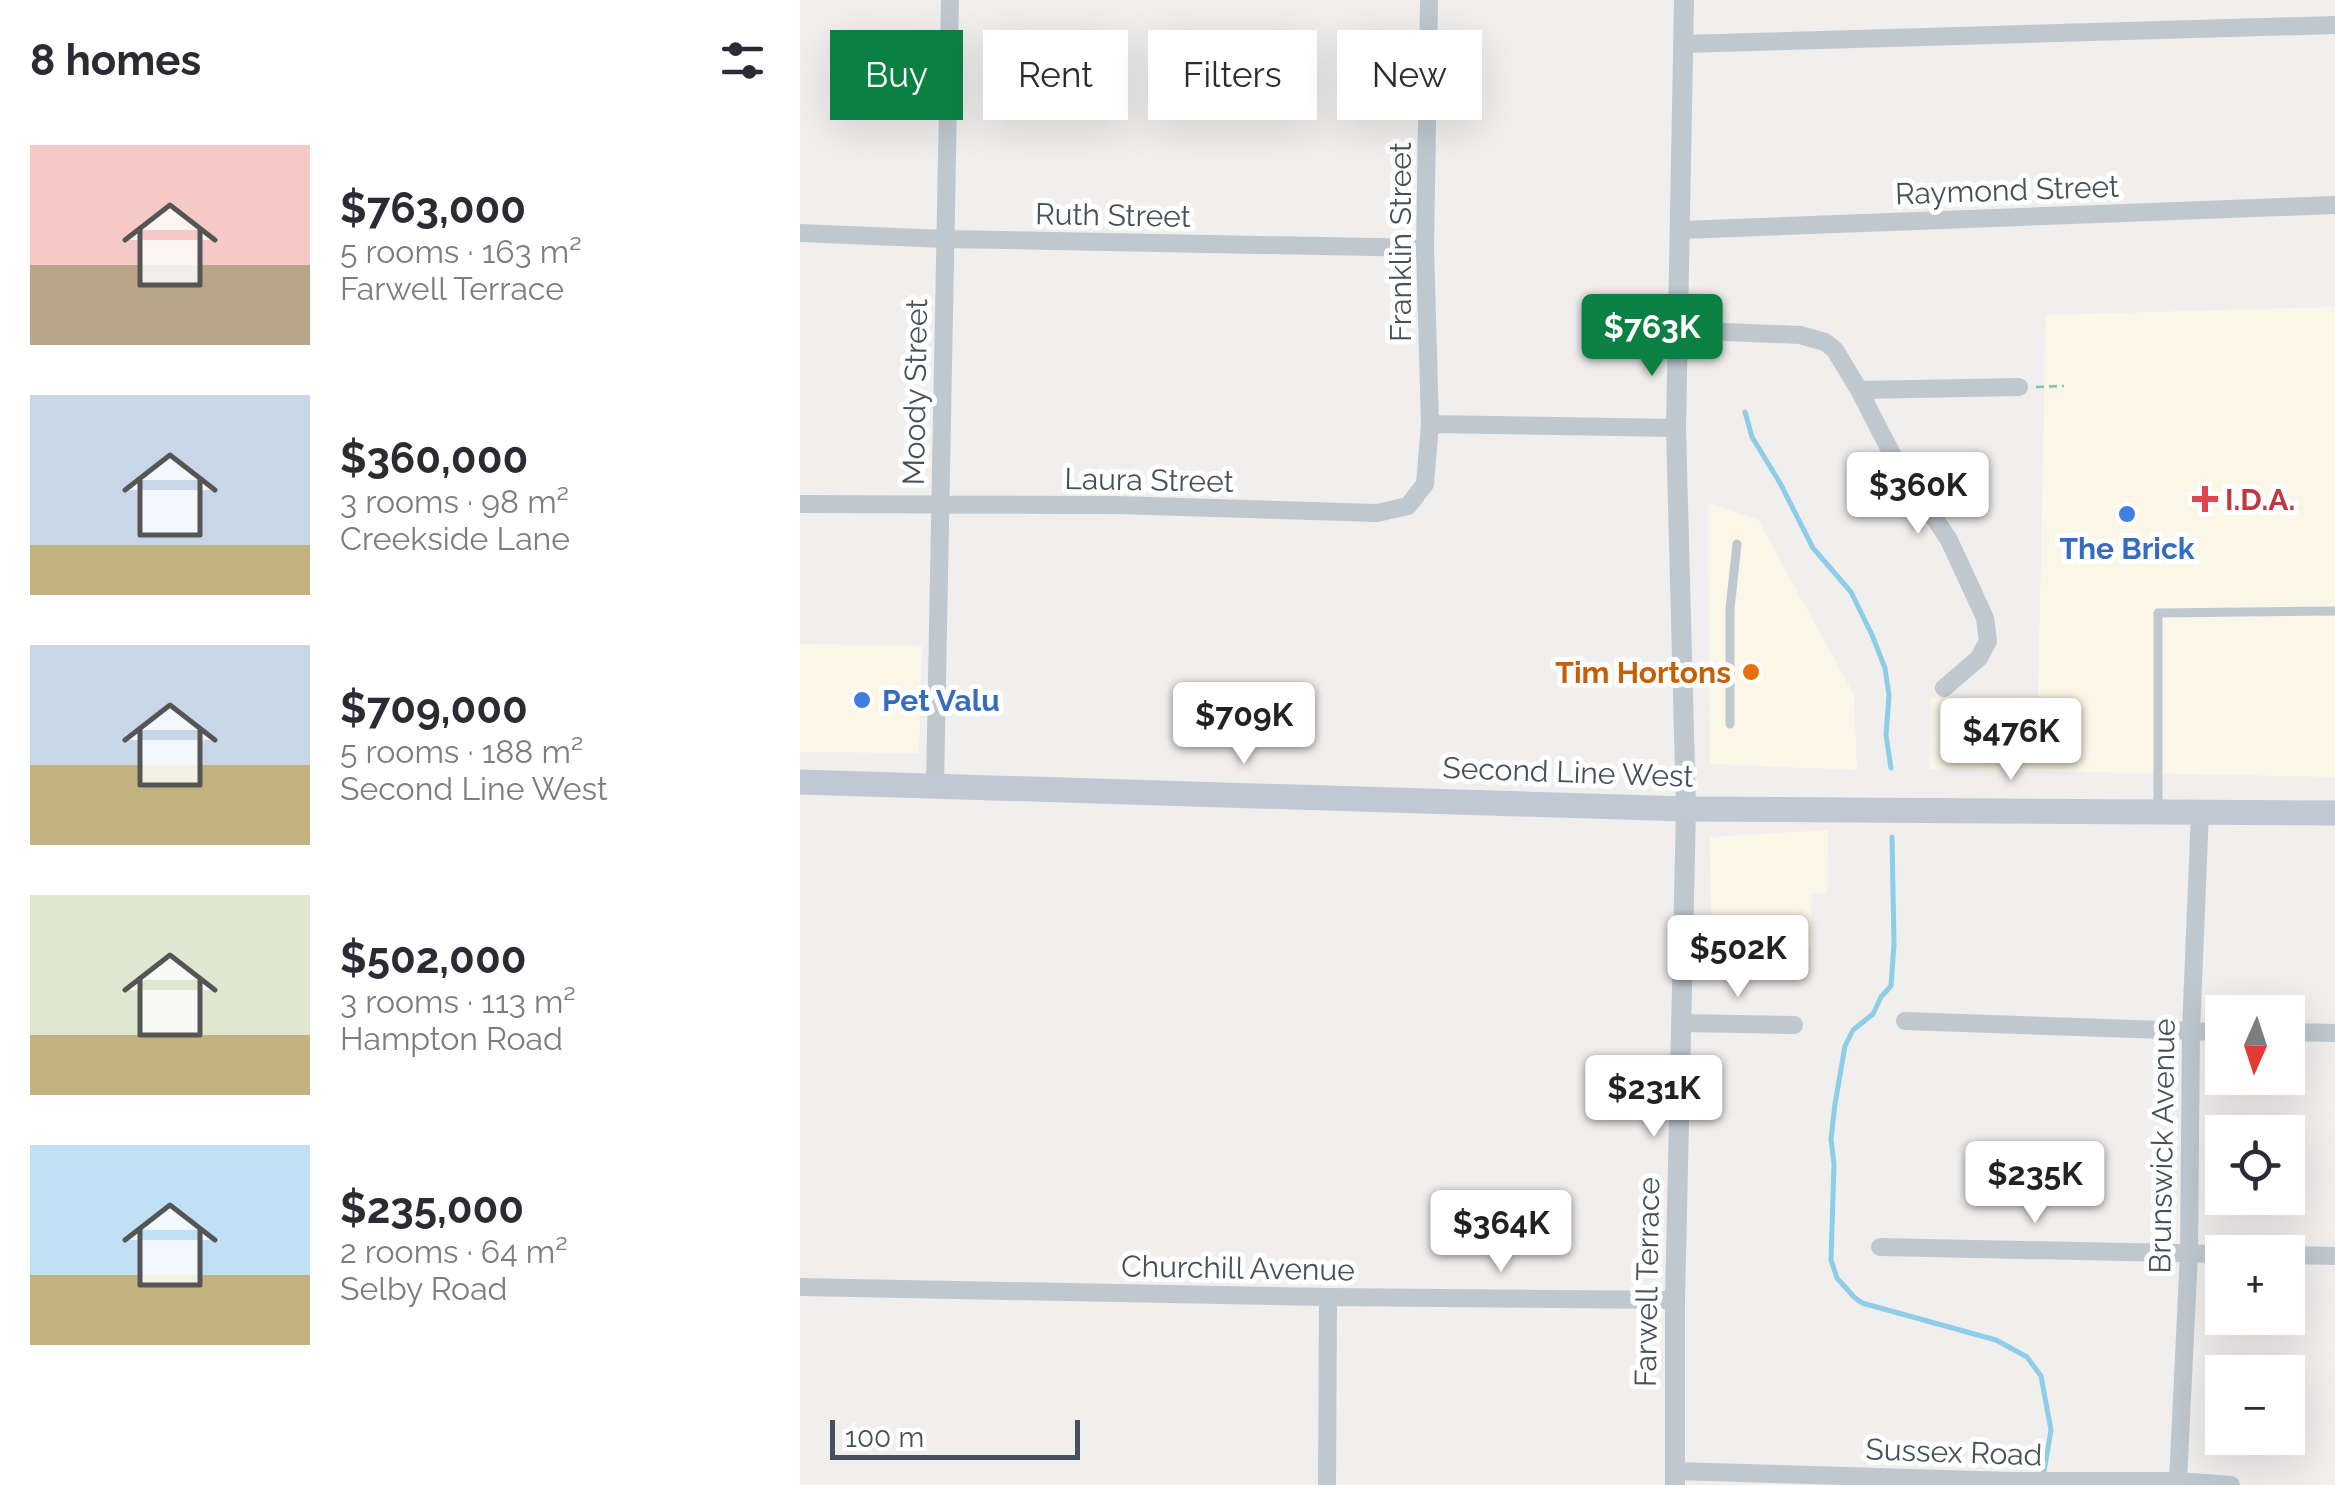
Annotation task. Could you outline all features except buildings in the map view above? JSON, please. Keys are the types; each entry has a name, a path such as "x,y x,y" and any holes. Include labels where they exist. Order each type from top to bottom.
{"main road":[{"name":"Second Line West","path":"800,782 1686,808 2335,813"}],"street":[{"name":"Moody Street","path":"935,785 950,0"},
{"name":"Franklin Street","path":"1429,0 1425,248 1430,424"},
{"name":"Farwell Terrace","path":"1675,1478 1686,808 1676,428 1684,0"},
{"path":"1683,44 2335,24"},
{"name":"Raymond Street","path":"1681,230 2335,206"},
{"name":"Ruth Street","path":"800,234 1425,248"},
{"path":"1677,330 1787,334 1825,342 1835,350 1893,456 1949,540 1985,618 1988,641 1979,658 1944,688"},
{"path":"1859,390 2019,387"},
{"path":"1430,424 1676,428"},
{"name":"Laura Street","path":"800,504 1377,513 1408,506 1425,484 1430,424"},
{"name":"Brunswick Avenue","path":"2178,1483 2190,1253 2191,1032 2200,812"},
{"path":"1905,1022 2205,1032"},
{"path":"1682,1023 1794,1024"},
{"path":"2305,1032 2335,1033"},
{"path":"1880,1246 2205,1253"},
{"path":"2305,1255 2335,1256"},
{"name":"Churchill Avenue","path":"800,1287 1675,1300"},
{"path":"1327,1485 1328,1297"},
{"name":"Sussex Road","path":"1675,1478 2231,1485"}],"lane":[{"path":"1730,724 1730,609 1737,544"},
{"path":"2158,812 2158,613 2335,611"}],"path":[{"path":"2019,387 2064,386"}],"shaded area":[{"path":"2335,307 2335,777 1929,769 1931,698 2038,697 2046,315"},
{"path":"1709,503 1758,520 1854,695 1857,770 1710,764"},
{"path":"800,644 922,646 919,753 800,752"},
{"path":"1828,830 1827,893 1811,893 1812,948 1711,948 1710,837"}],"waterway":[{"path":"1745,412 1752,437 1813,548 1851,592 1872,635 1885,668 1889,696 1886,735 1891,768"},
{"path":"1892,837 1891,986 1873,1014 1853,1030 1845,1046 1831,1139 1831,1260 1837,1278 1862,1303 1996,1340 2027,1357 2041,1376 2051,1430 2043,1477"}],"place":[{"name":"I.D.A.","path":"2205,499"},
{"name":"The Brick","path":"2127,514"},
{"name":"Tim Hortons","path":"1751,672"},
{"name":"Pet Valu","path":"862,700"}]}
